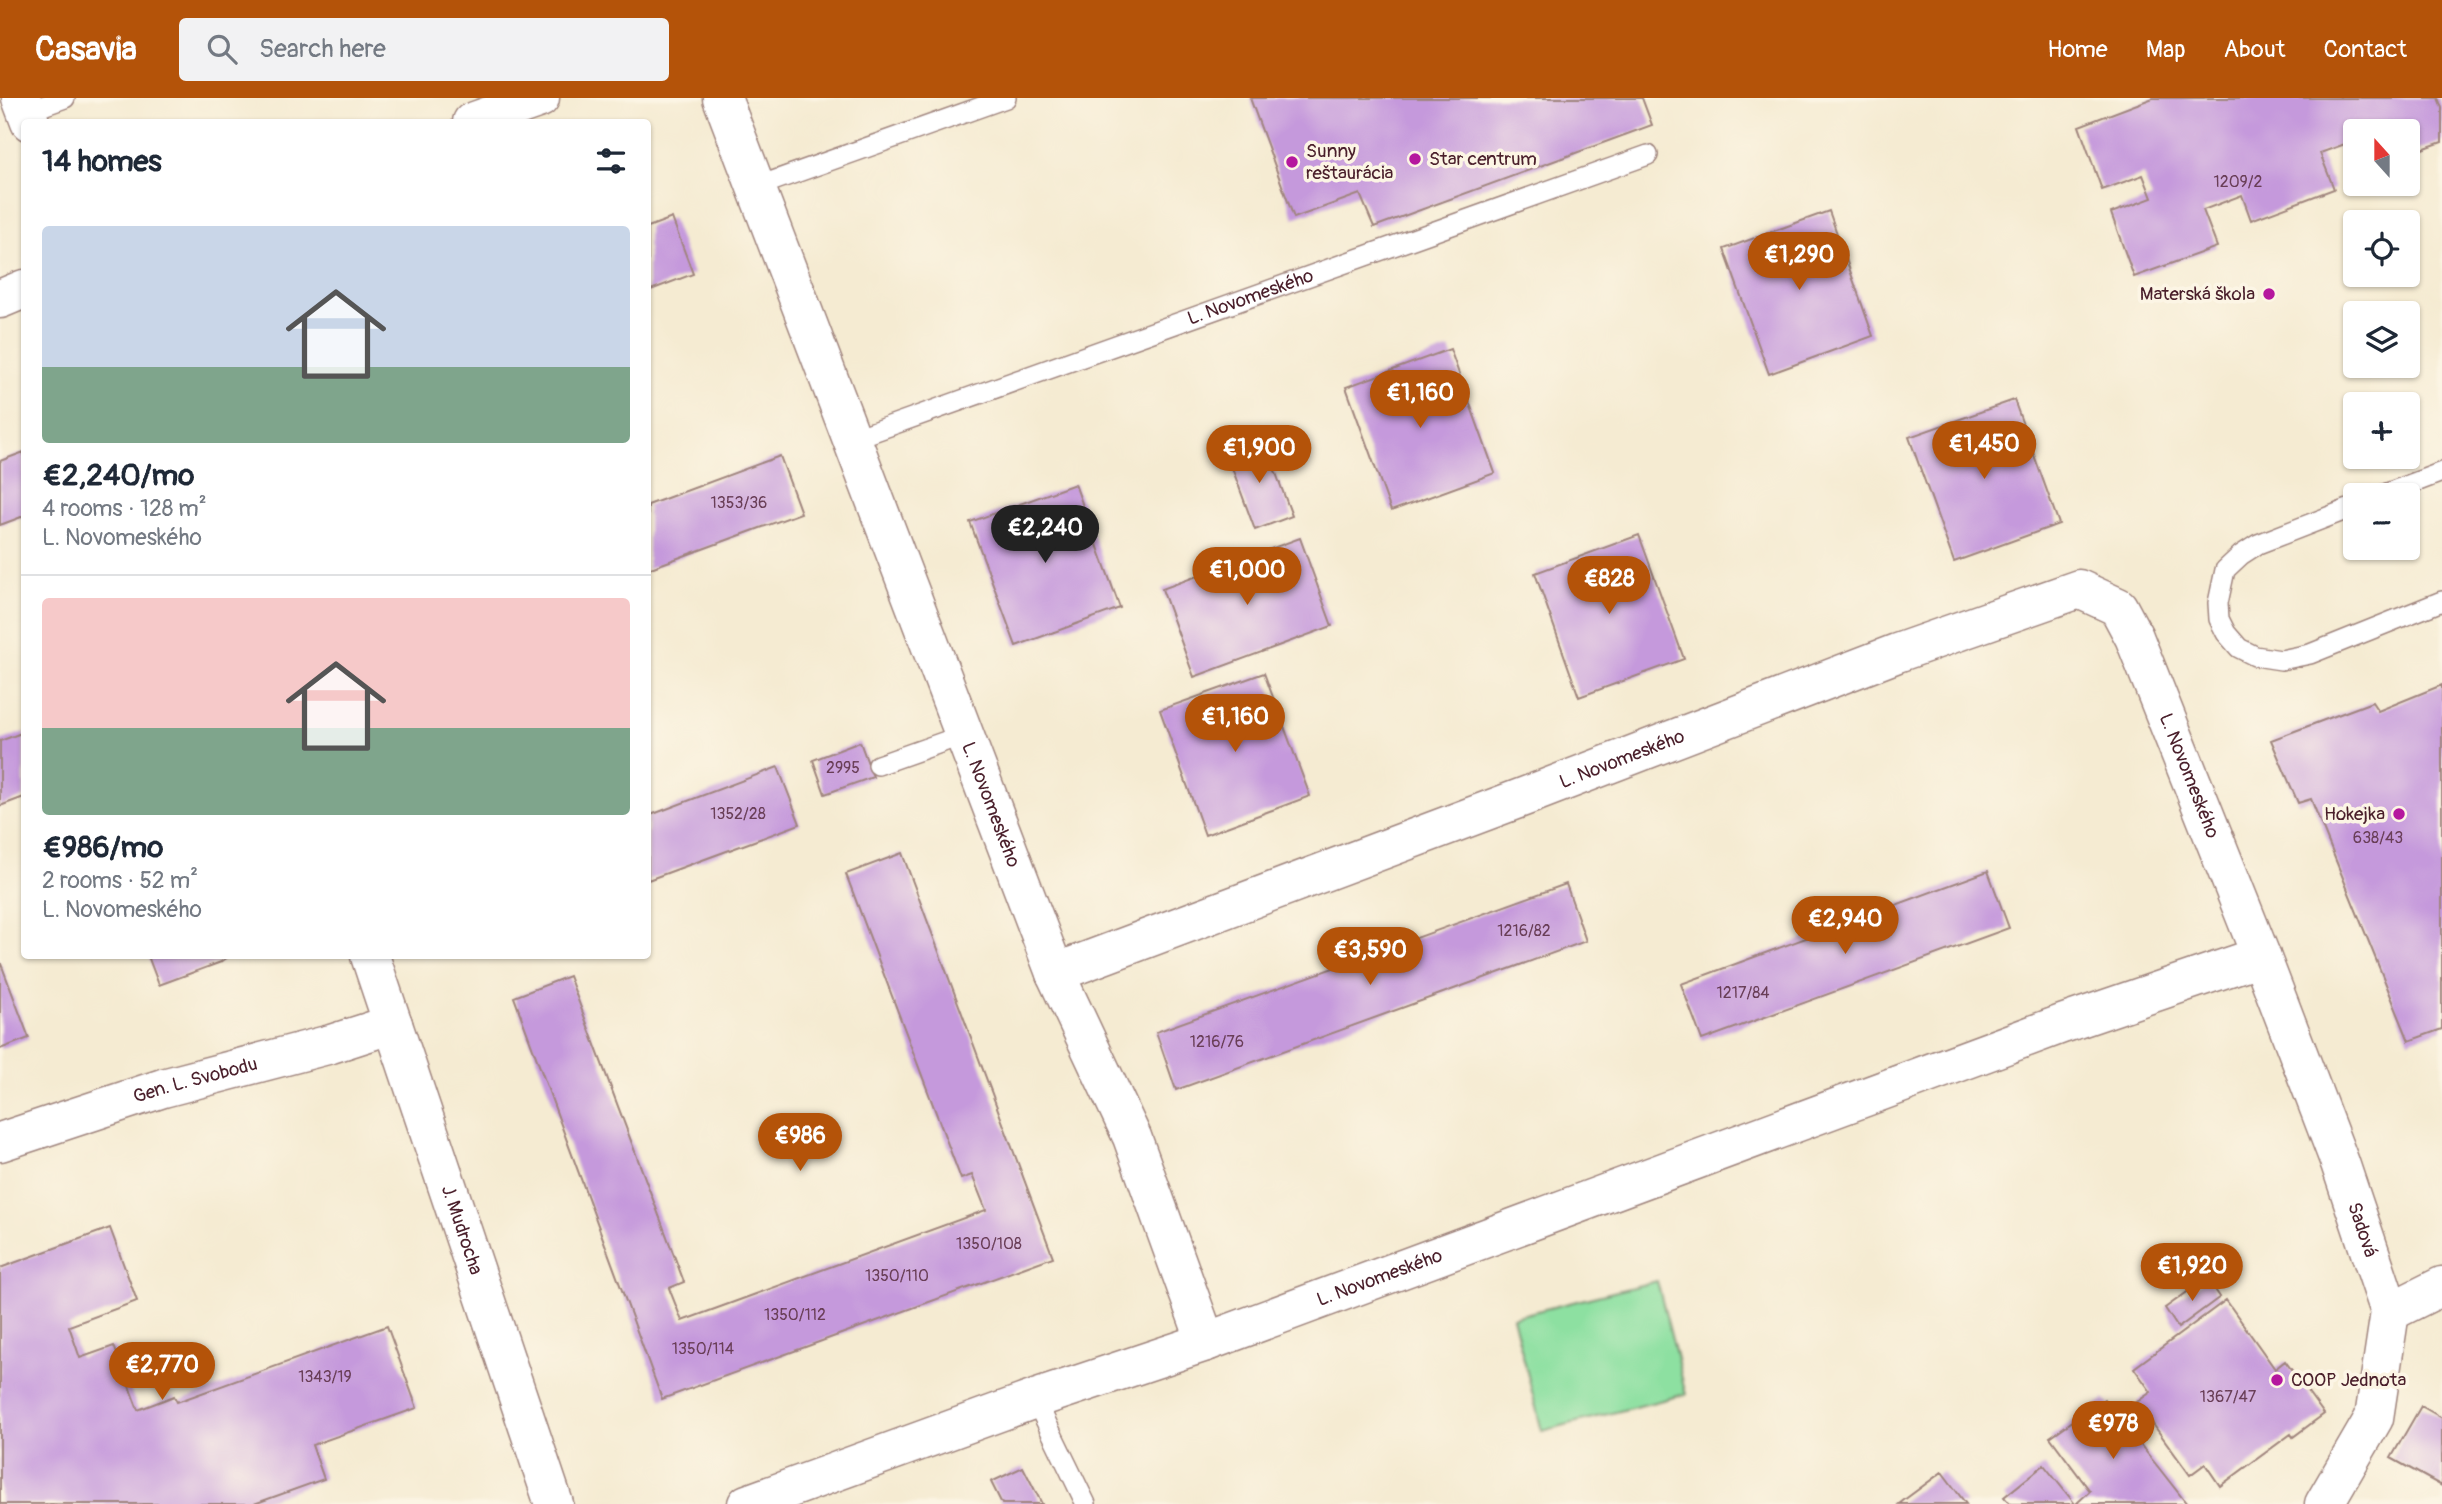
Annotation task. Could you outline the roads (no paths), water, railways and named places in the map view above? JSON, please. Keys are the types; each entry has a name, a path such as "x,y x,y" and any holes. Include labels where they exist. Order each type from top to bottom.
{"street":[{"path":"480,119 540,98"},
{"name":"L. Novomeského","path":"722,98 1055,973 1132,1138 1206,1342"},
{"path":"0,299 21,290"},
{"name":"L. Novomeského","path":"747,1504 1035,1399 1206,1342 2063,1024 2262,956 2133,637 2118,607 2080,589 1898,653 1055,973"},
{"name":"Sadová","path":"2262,956 2340,1163 2390,1312 2374,1418 2324,1504"},
{"name":"J. Mudrocha","path":"371,959 554,1504"},
{"name":"Gen. L. Svobodu","path":"0,1142 163,1088 331,1044 393,1024"},
{"path":"2390,1312 2442,1286"}],"lane":[{"path":"26,111 65,98"},
{"path":"756,187 1006,98"},
{"name":"L. Novomeského","path":"853,439 1648,155"},
{"path":"2413,483 2442,472"},
{"path":"2343,511 2258,544 2225,570 2218,603 2219,619 2226,633 2239,648 2255,656 2281,660 2310,654 2442,601"},
{"path":"878,765 963,734"},
{"path":"1035,1399 1086,1504"}],"place":[{"name":"Star centrum","path":"1415,159"},
{"name":"Sunny reštaurácia","path":"1292,162"},
{"name":"Materská škola","path":"2269,294"},
{"name":"Hokejka","path":"2399,814"},
{"name":"COOP Jednota","path":"2277,1380"}]}
